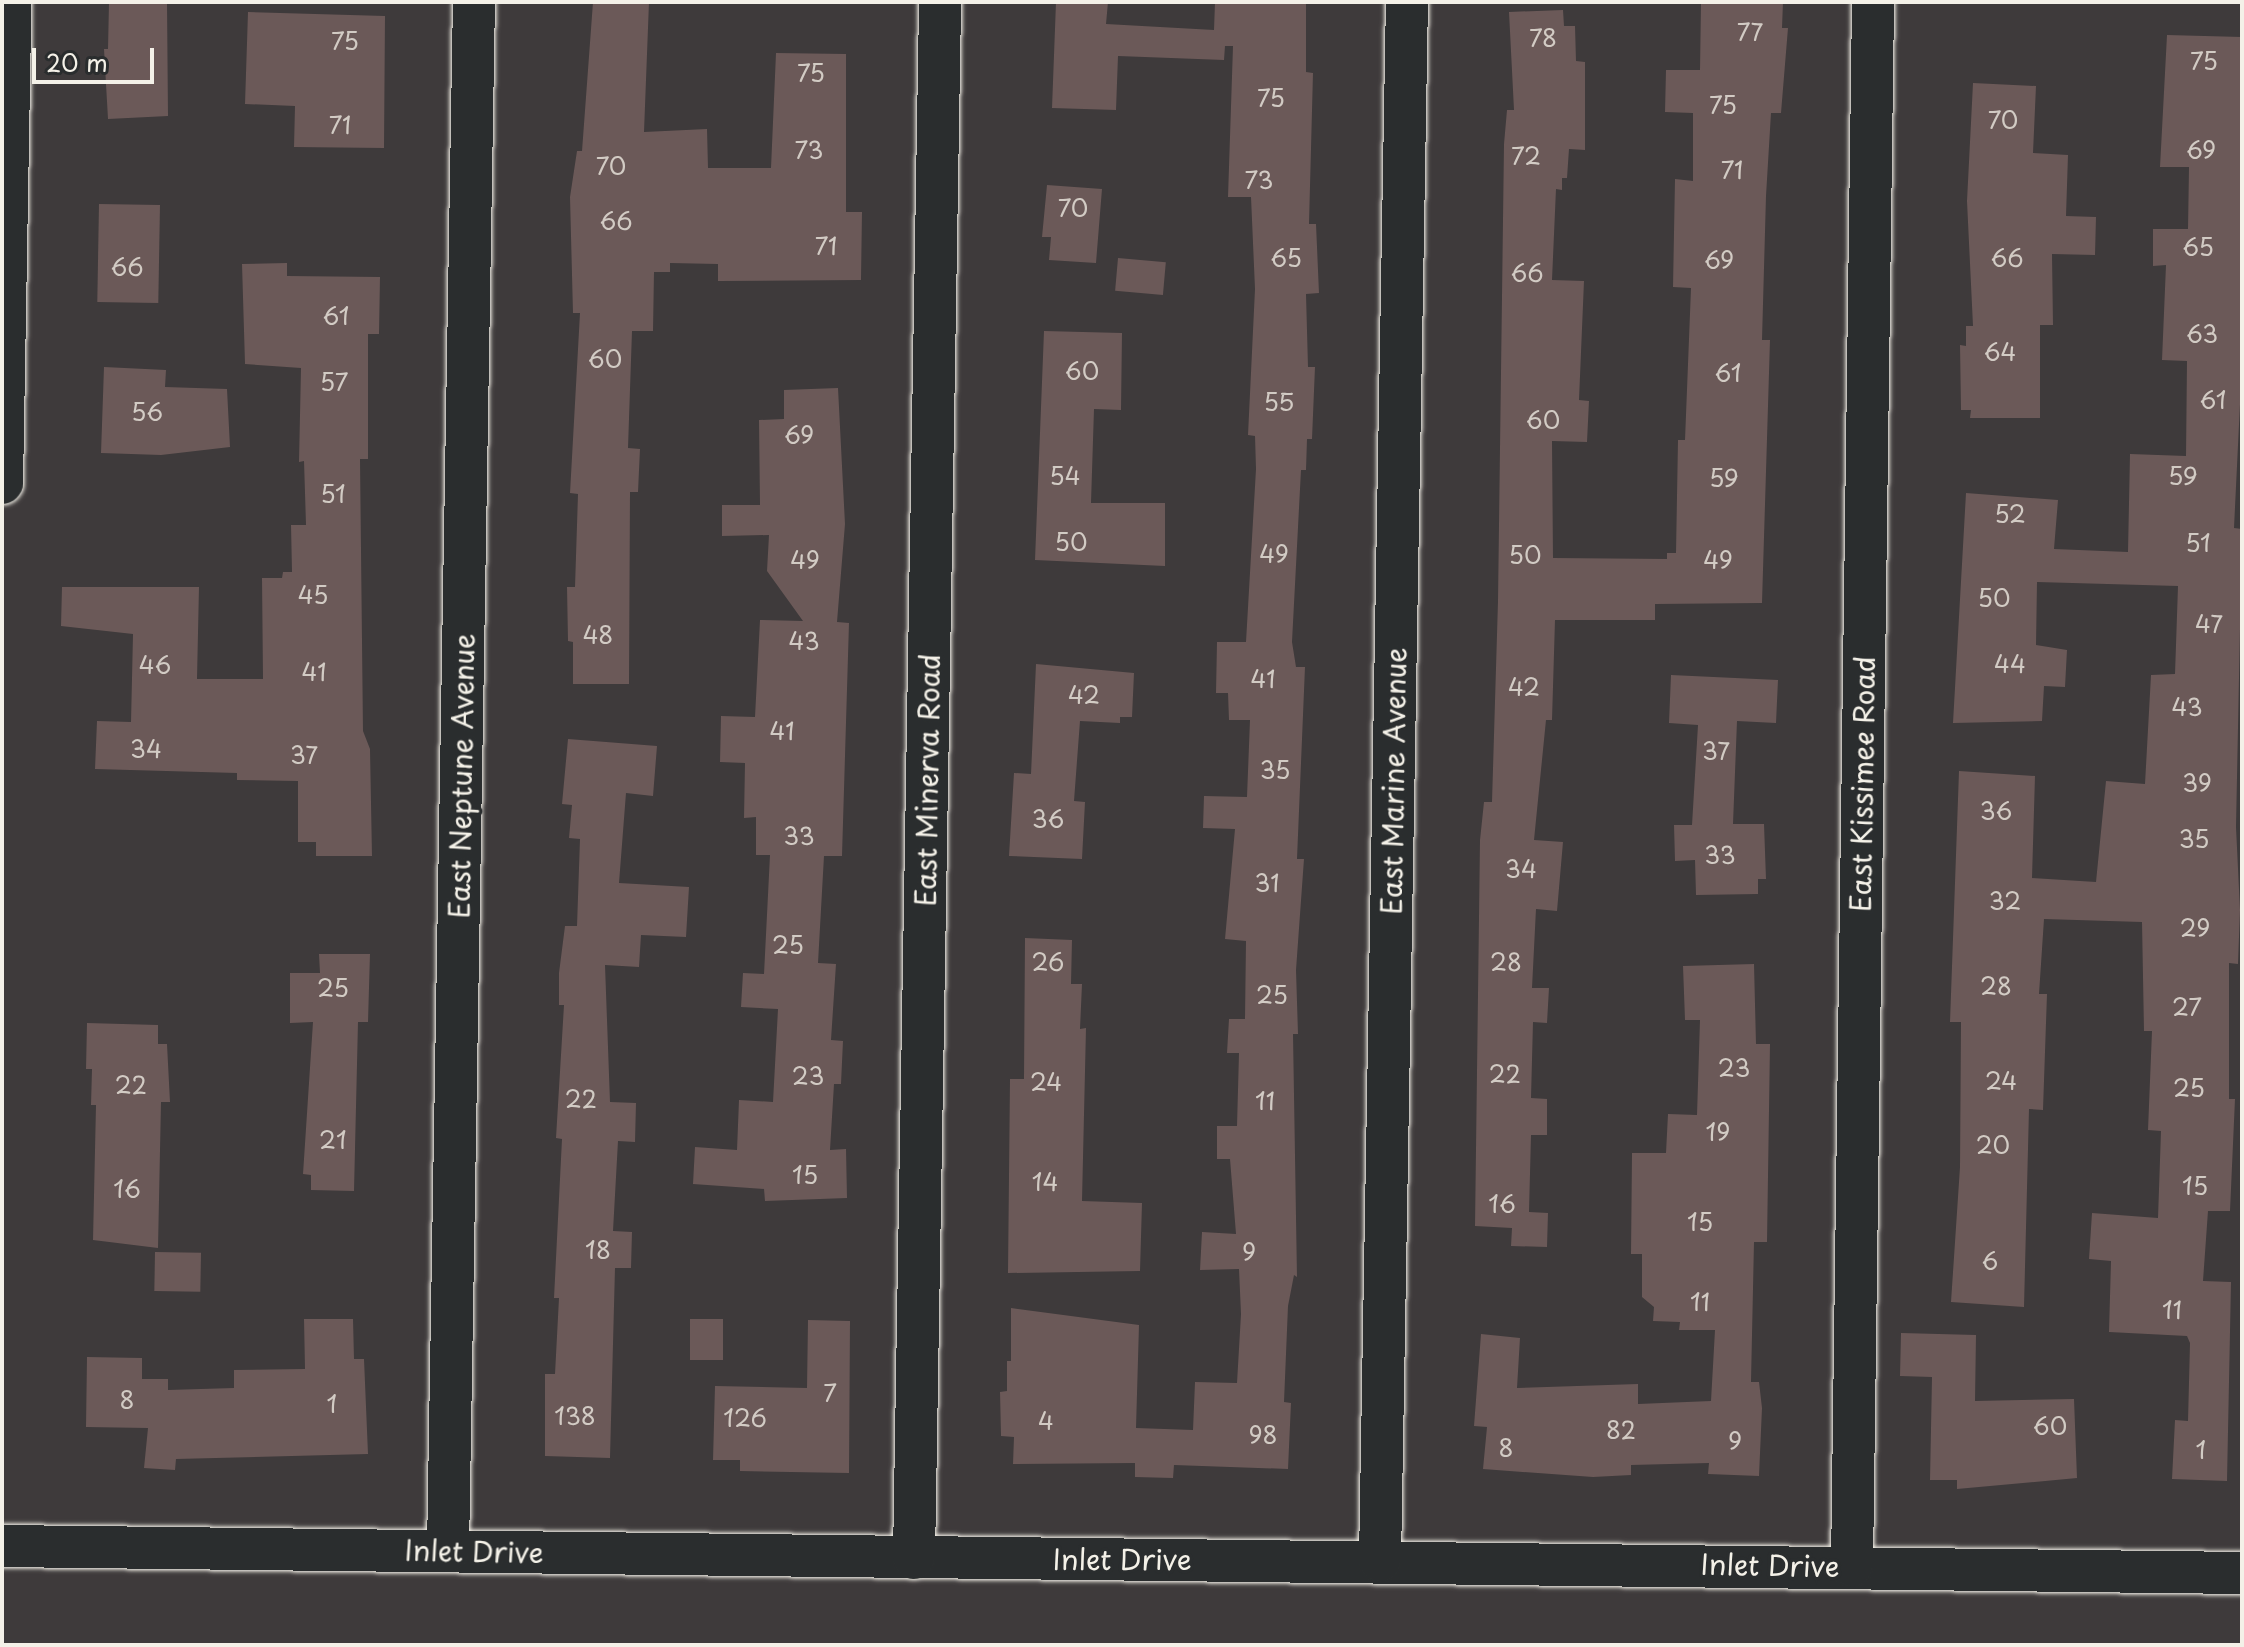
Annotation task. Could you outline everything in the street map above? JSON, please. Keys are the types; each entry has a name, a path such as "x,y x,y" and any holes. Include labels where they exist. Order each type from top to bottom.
{"street":[{"path":"2,483 10,2"},
{"name":"East Neptune Avenue","path":"448,1551 474,2"},
{"name":"East Minerva Road","path":"914,1558 940,2"},
{"name":"East Marine Avenue","path":"1380,1561 1407,2"},
{"name":"East Kissimee Road","path":"1852,1566 1873,2"},
{"name":"Inlet Drive","path":"2,1546 2242,1573"}],"building":[{"path":"109,2 167,2 168,116 108,119 104,49 108,49"},
{"path":"593,2 649,2 644,132 707,129 708,168 771,168 776,53 846,54 846,212 862,212 861,280 718,281 718,264 670,263 670,272 654,272 653,331 632,331 628,448 640,449 638,492 630,492 629,684 573,684 573,642 568,641 567,587 575,587 578,494 570,493 580,313 573,313 570,197 577,151 582,151"},
{"path":"1056,2 1108,2 1106,24 1214,30 1215,2 1306,2 1306,72 1313,73 1309,224 1316,224 1319,293 1306,294 1308,367 1315,367 1312,439 1307,439 1306,470 1301,470 1292,642 1296,667 1305,667 1297,859 1304,859 1296,970 1298,1034 1293,1034 1297,1277 1294,1275 1288,1306 1284,1402 1291,1403 1288,1469 1174,1465 1173,1478 1135,1477 1135,1463 1013,1464 1014,1437 1001,1436 1000,1392 1007,1391 1007,1361 1011,1361 1011,1308 1139,1325 1136,1428 1193,1430 1195,1382 1237,1383 1241,1314 1239,1269 1200,1270 1202,1232 1236,1234 1230,1159 1217,1159 1217,1126 1237,1126 1239,1053 1227,1053 1229,1019 1245,1019 1246,941 1225,939 1235,829 1203,828 1204,796 1247,797 1250,720 1229,720 1228,693 1216,693 1217,642 1246,642 1256,469 1255,436 1248,435 1255,289 1251,197 1228,197 1233,46 1225,46 1224,60 1118,56 1116,110 1052,108"},
{"path":"1701,2 1783,2 1782,28 1788,28 1781,113 1771,113 1766,196 1762,340 1770,340 1762,603 1655,604 1655,620 1555,620 1552,720 1546,720 1534,840 1563,842 1557,911 1536,909 1532,988 1549,988 1547,1023 1533,1022 1531,1098 1547,1099 1547,1135 1531,1135 1529,1212 1548,1213 1547,1247 1511,1246 1512,1228 1475,1226 1480,840 1484,802 1492,802 1498,601 1504,144 1507,110 1514,110 1509,12 1563,10 1564,26 1575,26 1576,61 1585,62 1585,150 1569,149 1567,178 1562,178 1562,190 1556,189 1552,280 1584,281 1579,400 1589,401 1587,442 1552,441 1553,558 1667,559 1667,553 1676,553 1678,440 1685,440 1691,288 1673,287 1675,179 1693,181 1693,113 1665,112 1666,70 1700,70"},
{"path":"248,12 385,16 384,148 294,147 295,106 245,104"},
{"path":"2167,35 2242,37 2242,363 2234,528 2242,529 2236,827 2240,910 2238,964 2229,963 2229,1099 2235,1099 2230,1211 2208,1211 2203,1281 2231,1282 2227,1481 2172,1479 2175,1420 2188,1421 2190,1343 2187,1336 2109,1332 2111,1261 2089,1259 2092,1213 2158,1218 2161,1131 2148,1130 2152,1031 2144,1031 2142,922 2044,919 2039,994 2047,994 2043,1110 2029,1109 2024,1307 1951,1302 1960,1167 1961,1022 1950,1022 1959,771 2035,776 2032,878 2096,882 2106,781 2145,784 2151,675 2175,674 2178,586 2037,582 2036,645 2067,650 2065,687 2044,686 2042,721 1953,723 1966,493 2058,500 2054,549 2128,552 2130,454 2186,456 2187,361 2162,360 2166,265 2153,266 2153,229 2188,229 2189,167 2160,167"},
{"path":"1973,83 2036,86 2033,153 2068,155 2066,216 2096,217 2095,255 2052,254 2053,325 2040,325 2040,418 1970,418 1971,410 1961,410 1960,345 1966,346 1966,326 1973,326 1967,201"},
{"path":"1047,185 1102,189 1096,263 1049,260 1051,237 1042,237"},
{"path":"99,204 160,205 158,303 97,302"},
{"path":"1118,258 1166,262 1163,295 1115,291"},
{"path":"287,263 287,276 380,277 379,334 368,334 368,459 360,459 363,731 370,749 372,856 316,856 316,842 298,842 298,781 237,780 237,773 95,769 97,721 131,722 133,634 61,626 62,587 199,587 197,679 263,679 262,578 282,578 283,572 292,572 291,525 306,525 304,461 299,462 301,368 245,364 242,264"},
{"path":"1044,331 1122,333 1121,410 1094,409 1091,503 1165,503 1165,566 1035,560"},
{"path":"104,367 166,370 165,387 227,389 230,447 161,455 101,453"},
{"path":"838,388 845,524 837,622 849,623 842,856 824,856 818,963 836,964 831,1040 843,1041 841,1084 834,1084 830,1150 846,1149 847,1198 765,1201 764,1189 693,1184 695,1147 737,1150 739,1100 773,1102 778,1009 741,1007 743,973 764,974 770,855 756,855 756,817 744,818 745,763 720,762 721,716 755,717 760,620 803,621 767,571 769,535 722,536 722,505 760,505 759,420 784,419 784,390"},
{"path":"1036,664 1134,673 1132,717 1120,717 1120,723 1080,721 1074,801 1085,802 1082,859 1009,856 1014,773 1031,774"},
{"path":"1671,675 1778,680 1776,723 1737,721 1733,824 1764,824 1766,879 1758,879 1758,894 1696,895 1695,860 1675,861 1674,825 1692,825 1698,725 1669,723"},
{"path":"568,739 657,746 653,796 626,793 619,883 689,887 686,937 641,935 639,967 605,965 610,1102 636,1103 635,1142 618,1141 613,1231 632,1232 631,1268 615,1268 610,1458 545,1456 545,1374 555,1374 559,1298 554,1298 562,1139 556,1138 564,1005 559,1005 559,973 565,926 577,926 580,839 569,838 572,805 562,804"},
{"path":"1025,938 1072,940 1071,984 1082,984 1080,1029 1086,1028 1082,1201 1142,1203 1140,1271 1008,1273 1010,1079 1024,1079"},
{"path":"319,954 370,954 368,1022 358,1022 354,1191 311,1190 311,1175 303,1174 313,1022 290,1023 290,973 320,973"},
{"path":"1754,964 1756,1044 1770,1044 1767,1242 1754,1242 1751,1382 1759,1382 1762,1408 1759,1476 1708,1474 1709,1463 1631,1465 1631,1475 1593,1477 1483,1469 1487,1427 1474,1426 1481,1334 1520,1338 1517,1388 1638,1384 1638,1404 1711,1401 1715,1330 1679,1330 1680,1322 1653,1321 1654,1307 1642,1297 1642,1254 1631,1254 1632,1153 1666,1153 1668,1114 1697,1115 1700,1020 1685,1020 1683,966"},
{"path":"87,1023 158,1025 158,1044 167,1044 170,1102 161,1102 158,1248 93,1240 96,1105 91,1105 92,1069 86,1069"},
{"path":"155,1252 201,1253 200,1292 154,1291"},
{"path":"304,1319 353,1319 354,1359 364,1359 368,1454 176,1459 175,1470 144,1468 148,1428 86,1427 87,1357 142,1358 142,1379 168,1379 168,1390 234,1388 234,1370 305,1369"},
{"path":"690,1319 723,1319 723,1360 690,1360"},
{"path":"808,1320 850,1321 849,1473 740,1471 740,1460 713,1460 715,1386 807,1388"},
{"path":"1901,1333 1976,1335 1975,1401 2074,1399 2077,1478 1957,1489 1957,1480 1930,1480 1932,1377 1900,1376"}]}
